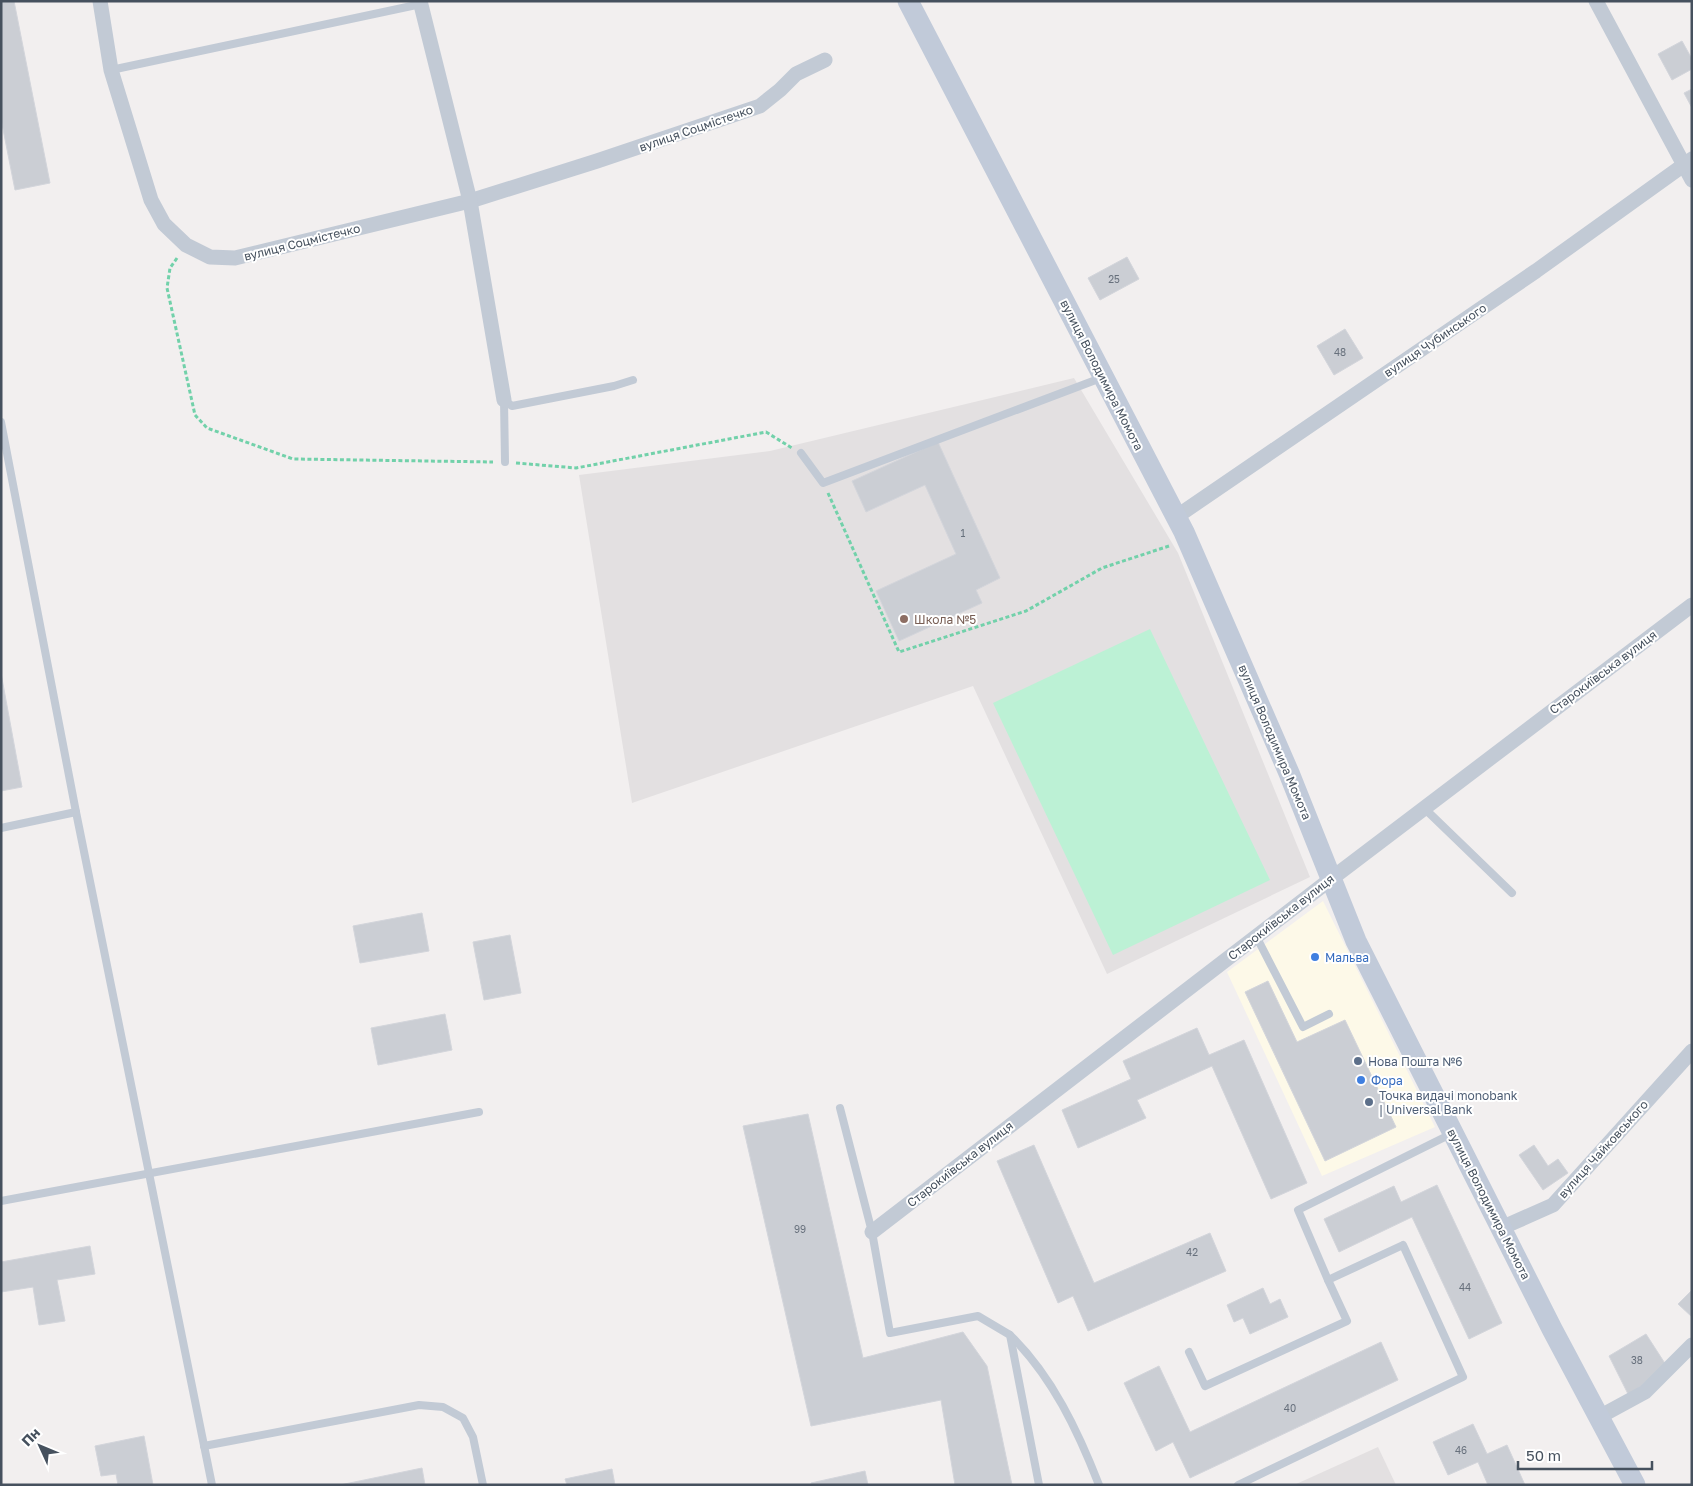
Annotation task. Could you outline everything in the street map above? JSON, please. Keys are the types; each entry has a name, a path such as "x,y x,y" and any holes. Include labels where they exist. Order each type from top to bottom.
{"street":[{"name":"вулиця Соцмістечко","path":"100,1 111,70 152,200 164,224 186,245 210,257 235,258 470,201 596,161 760,106 796,74 825,60"},
{"name":"вулиця Володимира Момота","path":"908,1 1188,540 1290,773 1356,942 1552,1330 1635,1485"},
{"path":"1596,1 1688,162 1692,180"},
{"path":"420,3 470,201 504,400"},
{"name":"вулиця Чубинського","path":"1176,517 1536,271 1688,162"},
{"name":"Старокиївська вулиця","path":"872,1232 1331,878 1692,605"},
{"name":"вулиця Чайковського","path":"1501,1228 1553,1205 1692,1051"},
{"path":"1599,1417 1645,1392 1692,1346"}],"lane":[{"path":"111,70 420,3"},
{"path":"801,452 823,483 1103,377"},
{"path":"504,400 512,406 614,386 633,380"},
{"path":"504,400 506,462"},
{"path":"1,422 76,812 212,1485"},
{"path":"1424,808 1512,894"},
{"path":"1,828 76,812"},
{"path":"1256,936 1303,1027 1329,1014"},
{"path":"840,1108 872,1232 890,1333 978,1316 1010,1335 1028,1352 1054,1391 1086,1452 1099,1485"},
{"path":"1,1201 479,1112"},
{"path":"1189,1352 1205,1386 1347,1321 1298,1210 1453,1133"},
{"path":"1238,1485 1464,1377 1403,1245 1328,1280"},
{"path":"1010,1335 1039,1485"},
{"path":"204,1446 419,1405 443,1407 463,1418 473,1437 483,1485"}],"path":[{"path":"186,245 170,268 168,288 195,415 207,428 292,459 506,462 576,468 766,432 801,452"},
{"path":"823,483 899,652 1026,611 1102,568 1188,540"}],"shaded area":[{"name":"Школа №5","path":"1074,378 1178,553 1310,877 1107,974 973,686 632,803 579,475 770,451"},
{"path":"1323,901 1435,1127 1322,1176 1227,972"},
{"path":"1378,1447 1396,1485 1294,1485"}],"green space":[{"path":"1150,629 1270,880 1113,955 993,703"}],"building":[{"path":"1,1 14,1 50,183 15,190 1,119"},
{"path":"1682,41 1692,59 1692,69 1672,80 1658,54"},
{"path":"1692,89 1692,108 1684,93"},
{"path":"1127,257 1139,279 1100,300 1088,278"},
{"path":"1345,329 1363,358 1334,375 1317,346"},
{"path":"938,442 1000,578 976,590 982,603 899,641 876,591 956,554 925,485 866,512 852,481"},
{"path":"1,673 22,787 1,791"},
{"path":"422,913 429,951 360,963 353,926"},
{"path":"510,935 521,993 484,1000 473,942"},
{"path":"1268,981 1297,1042 1345,1020 1396,1127 1325,1161 1245,992"},
{"path":"445,1014 452,1050 378,1065 371,1028"},
{"path":"1197,1028 1209,1055 1244,1040 1307,1183 1271,1199 1212,1066 1137,1100 1146,1118 1078,1148 1062,1110 1131,1079 1123,1061"},
{"path":"808,1114 863,1358 963,1332 987,1366 1012,1485 955,1485 941,1400 811,1426 743,1126"},
{"path":"1034,1145 1094,1283 1210,1233 1226,1271 1088,1331 1073,1296 1058,1303 997,1161"},
{"path":"1534,1145 1548,1166 1558,1159 1568,1173 1543,1190 1519,1155"},
{"path":"1437,1185 1502,1323 1469,1339 1412,1217 1339,1252 1324,1219 1394,1186 1401,1202"},
{"path":"90,1246 95,1274 57,1280 65,1321 39,1325 33,1287 1,1292 1,1262"},
{"path":"1263,1288 1270,1304 1280,1299 1288,1317 1250,1334 1243,1318 1234,1322 1227,1305"},
{"path":"1692,1290 1692,1317 1678,1304"},
{"path":"1646,1334 1666,1365 1629,1396 1609,1356"},
{"path":"1381,1342 1398,1380 1190,1478 1173,1442 1156,1451 1124,1383 1159,1366 1190,1432"},
{"path":"1473,1424 1487,1454 1507,1445 1525,1485 1488,1485 1478,1462 1448,1475 1433,1442"},
{"path":"144,1436 153,1485 118,1485 116,1474 101,1476 95,1446"},
{"path":"422,1468 425,1485 340,1485"},
{"path":"612,1469 615,1485 567,1485 565,1479"},
{"path":"865,1471 868,1485 811,1485 811,1483"}],"place":[{"name":"Школа №5","path":"904,619"},
{"name":"Мальва","path":"1315,957"},
{"name":"Нова Пошта №6","path":"1358,1061"},
{"name":"Фора","path":"1361,1080"},
{"name":"Точка видачі monobank | Universal Bank","path":"1369,1102"}]}
